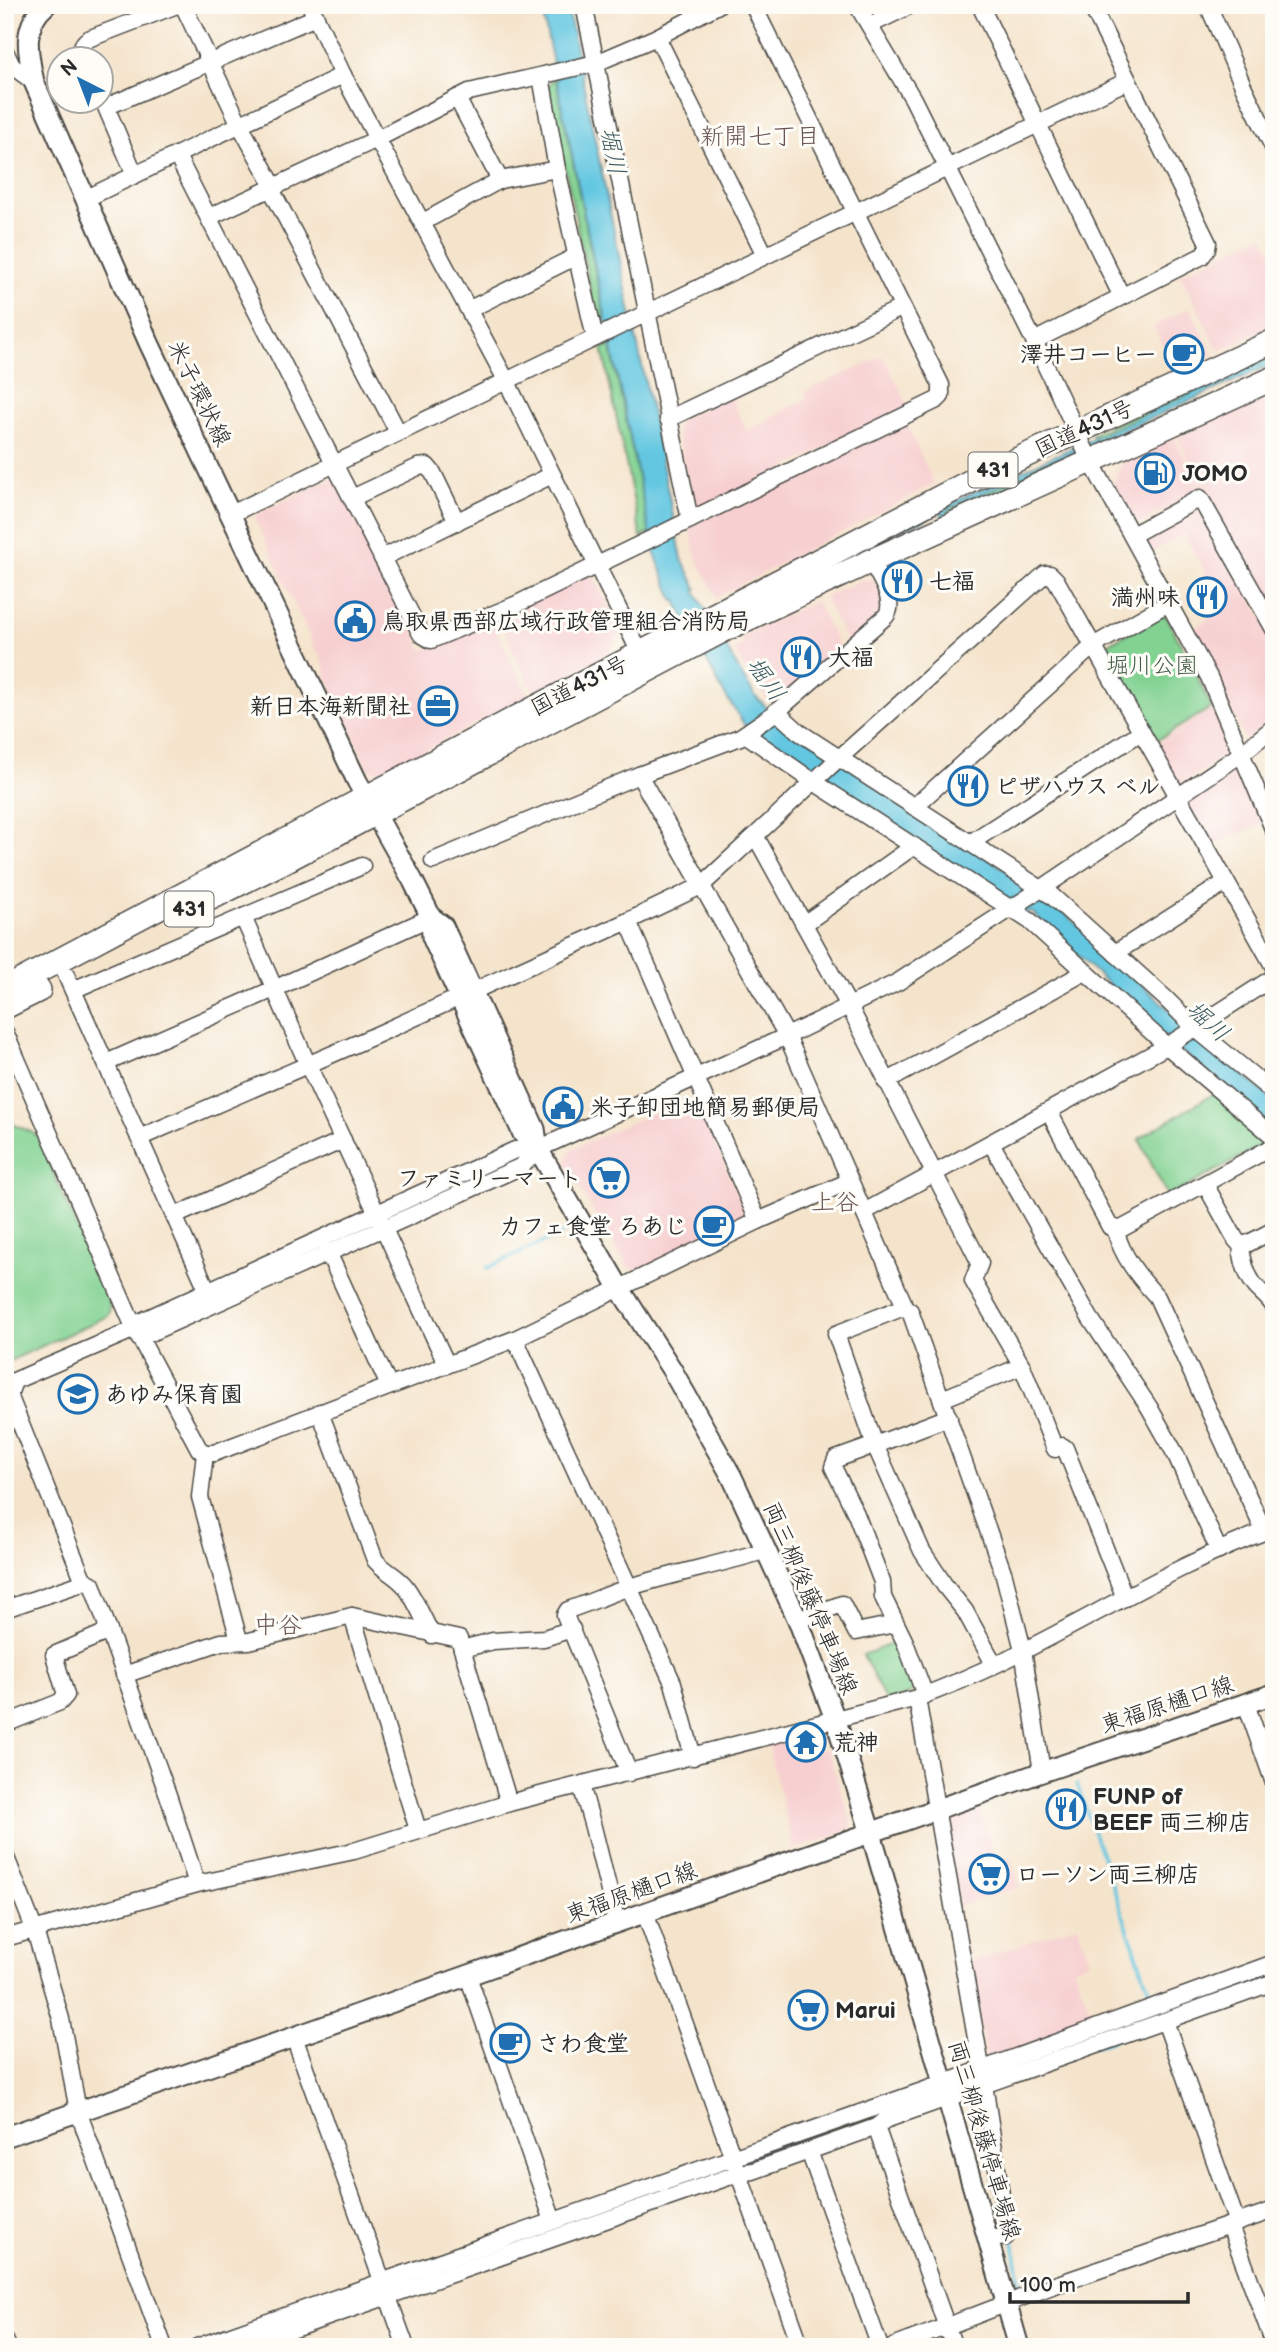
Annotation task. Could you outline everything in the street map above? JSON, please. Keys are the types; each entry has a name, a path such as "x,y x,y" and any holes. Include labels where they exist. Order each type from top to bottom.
{"highway":[{"name":"国道431号","path":"5,989 370,805 724,620 975,479 1274,341"},
{"name":"国道431号","path":"724,620 871,561 1089,459 1274,378"},
{"name":"国道431号","path":"5,1007 69,983 370,805 640,653 684,640"}],"main road":[{"name":"米子環状線","path":"46,5 34,20 29,33 27,48 34,82 149,343 370,805"},
{"name":"両三柳後藤停車場線","path":"370,805 414,881 431,917 432,937 466,994 523,1134 538,1149 672,1370 725,1465 767,1550 797,1620 835,1719 870,1833 923,2008 944,2091 1019,2347"},
{"name":"東福原樋口線","path":"5,2137 1042,1772 1274,1694"}],"street":[{"path":"83,46 88,39 177,5"},
{"path":"183,5 209,64 398,432"},
{"path":"584,5 590,65 641,317 668,419 685,522"},
{"path":"209,217 377,139 469,92 590,65 657,37 718,5"},
{"path":"177,156 421,634 430,640 514,606 941,396 942,385 901,308 856,211 753,5"},
{"path":"857,5 913,99 1034,341 1089,459 1209,677 1274,831"},
{"path":"870,25 911,5"},
{"path":"980,5 1121,295"},
{"path":"1034,341 1202,256 1208,249 1208,243 1091,5"},
{"path":"1208,5 1274,149"},
{"path":"116,98 209,64 313,11 343,75 470,309 640,653"},
{"path":"657,37 765,255"},
{"path":"5,51 12,66 34,82"},
{"path":"85,199 343,75"},
{"path":"547,75 557,169 598,337"},
{"path":"231,514 1127,80"},
{"path":"457,98 500,180"},
{"path":"110,116 135,175"},
{"path":"423,222 500,180 557,169"},
{"path":"470,309 577,256"},
{"path":"668,419 901,308"},
{"path":"352,498 418,467 426,466 433,473 457,522"},
{"path":"383,558 552,475"},
{"path":"1132,536 1200,498 1274,629"},
{"path":"433,861 746,733 775,712 889,612 890,601 871,561"},
{"path":"139,1138 308,1065 701,886 839,758 1045,574 1053,575 1274,967"},
{"path":"914,807 1093,646 1170,602"},
{"path":"775,712 799,732 1052,896 1196,1029 1274,1093"},
{"path":"197,1884 92,1584 83,1579 9,1395 13,1381 136,1331 380,1220 522,1166 538,1149 787,1036 898,982 1241,754 1274,727"},
{"path":"970,843 1141,732"},
{"path":"746,733 814,782 1030,921 1167,1046 1274,1137"},
{"path":"639,775 787,1036 904,1307 910,1311 1004,1575 1023,1650 1042,1772"},
{"path":"756,837 849,1006 980,1263 973,1281 1022,1366 1055,1449 1062,1446 1065,1448 1125,1598"},
{"path":"804,924 914,846"},
{"path":"211,1297 69,983 243,917 362,866"},
{"path":"1115,954 1226,882"},
{"path":"243,917 308,1065 447,1365"},
{"path":"106,1063 431,917"},
{"path":"628,921 758,1221"},
{"path":"886,1082 1085,972"},
{"path":"864,1212 1167,1046 1274,977"},
{"path":"5,1032 136,1331 199,1449 205,1453 214,1453 515,1339 758,1221 850,1181"},
{"path":"1049,1112 1110,1227 1115,1229 1121,1229 1274,1146"},
{"path":"174,1216 343,1140"},
{"path":"991,1143 1090,1318 1177,1455 1219,1551"},
{"path":"1205,1184 1241,1245 1247,1272 1257,1289 1268,1295 1274,1307"},
{"path":"211,1297 328,1252 380,1220"},
{"path":"5,1938 197,1884 354,1851 509,1803 921,1696 1023,1650 1219,1551 1269,1530 1157,1297 1133,1270 1117,1239 1115,1229"},
{"path":"1241,1245 1274,1230"},
{"path":"328,1252 389,1386"},
{"path":"904,1307 836,1334 875,1445 922,1551 965,1611 994,1664"},
{"path":"515,1339 673,1683 693,1757"},
{"path":"942,1399 1022,1366"},
{"path":"320,1412 375,1560 406,1587 432,1635"},
{"path":"949,1416 836,1459 833,1467 856,1514 882,1582 883,1597 905,1642 921,1696 935,1810 982,2076 1006,2237 988,2239"},
{"path":"205,1453 200,1497 239,1640"},
{"path":"628,1773 565,1615 568,1610 628,1587 767,1550"},
{"path":"5,1609 79,1584 83,1579"},
{"path":"797,1620 842,1605 856,1632 895,1624"},
{"path":"352,1616 418,1830"},
{"path":"124,1675 221,1642 249,1641 352,1616 459,1639 509,1803"},
{"path":"462,1649 493,1641 544,1638 572,1629"},
{"path":"5,1724 60,1702 66,1695 54,1655 109,1631"},
{"path":"1246,1704 1274,1783"},
{"path":"580,1785 617,1923"},
{"path":"5,1855 34,1931 61,2019 78,2111 164,2347"},
{"path":"645,1913 801,2347"},
{"path":"197,2347 385,2288 737,2165 944,2091 1274,1963"},
{"path":"468,1976 553,2221"},
{"path":"982,2076 1165,2021 1274,1982"},
{"path":"1165,2021 1274,2344"},
{"path":"295,2037 406,2347"},
{"path":"242,2347 553,2221 737,2165 752,2171 876,2127 944,2091"},
{"path":"876,2127 954,2347"},
{"path":"809,2151 880,2347"},
{"path":"893,2347 1052,2286 1274,2210"},
{"path":"5,2340 8,2347"}],"shaded area":[{"path":"1263,235 1274,257 1274,326 1219,351 1180,274"},
{"path":"1190,308 1213,354 1175,371 1153,326"},
{"path":"883,356 910,408 700,509 692,505 676,428 680,420 730,396 747,431 807,398 805,392"},
{"path":"1274,393 1274,616 1177,437"},
{"path":"906,422 934,484 717,597 697,559 689,527"},
{"name":"JOMO","path":"1174,438 1201,489 1141,523 1134,521 1113,484 1123,462"},
{"name":"鳥取県西部広域行政管理組合消防局","path":"330,479 338,482 423,650 492,621 529,696 382,773 368,769 318,652 255,519 256,514"},
{"path":"1194,507 1201,509 1274,639 1274,720 1250,740 1244,738 1194,628 1225,609 1184,534 1151,553 1145,541 1147,533"},
{"path":"587,576 596,580 621,632 607,654 534,693 498,619"},
{"path":"874,579 885,604 883,612 847,643 824,597 862,580"},
{"path":"816,601 840,649 773,706 752,680 734,650 743,645 740,637"},
{"path":"1213,708 1229,747 1227,754 1182,784 1176,783 1155,745"},
{"path":"1233,770 1240,771 1262,824 1210,845 1188,806 1190,798"},
{"path":"687,1097 696,1100 745,1211 741,1220 639,1271 628,1268 565,1164 572,1149"},
{"path":"785,1736 793,1759 827,1748 852,1824 848,1831 794,1850 767,1741"},
{"path":"977,1805 997,1861 1010,1857 1020,1887 957,1907 944,1816"},
{"path":"1077,1925 1090,1961 1074,1968 1095,2023 986,2062 970,1962"}],"green space":[{"path":"556,79 605,319 597,321 548,87 552,80"},
{"path":"610,344 650,533 641,537 602,347"},
{"path":"1274,352 1274,356 1093,439 1092,434"},
{"path":"1061,460 1063,465 946,519 949,509"},
{"name":"堀川公園","path":"1161,615 1167,617 1212,707 1154,742 1104,652 1106,645"},
{"path":"1215,1093 1269,1137 1268,1142 1168,1197 1139,1139"},
{"path":"12,1124 38,1137 108,1298 110,1310 108,1316 5,1363 5,1128"},
{"path":"901,1640 921,1690 886,1702 863,1655"}],"water":[{"path":"541,5 567,5 682,559 697,589 695,591 742,676 756,697 778,719 1048,898 1202,1040 1274,1101 1274,1129 1161,1034 1032,912 1025,913 751,735 722,690 674,601 653,549"},
{"path":"1274,356 1274,363 948,509 942,519 942,511 817,574 957,500"}],"waterway":[{"path":"487,1268 563,1233"},
{"path":"1077,1784 1154,2004"},
{"path":"1094,2037 1274,1974"},
{"path":"521,2241 813,2138"},
{"path":"1012,2235 1021,2288"},
{"path":"5,2321 10,2336"},
{"path":"224,2347 263,2333"}],"place":[{"name":"澤井コーヒー","path":"1184,354"},
{"name":"JOMO","path":"1155,473"},
{"name":"七福","path":"902,581"},
{"name":"満州味","path":"1207,597"},
{"name":"鳥取県西部広域行政管理組合消防局","path":"355,621"},
{"name":"大福","path":"801,657"},
{"name":"新日本海新聞社","path":"438,706"},
{"name":"ピザハウス ベル","path":"968,786"},
{"name":"米子卸団地簡易郵便局","path":"563,1107"},
{"name":"ファミリーマート","path":"609,1178"},
{"name":"カフェ食堂 ろあじ","path":"714,1226"},
{"name":"あゆみ保育園","path":"78,1394"},
{"name":"荒神","path":"806,1742"},
{"name":"FUNP of BEEF 両三柳店","path":"1066,1809"},
{"name":"ローソン両三柳店","path":"989,1874"},
{"name":"Marui","path":"808,2010"},
{"name":"さわ食堂","path":"510,2043"}],"district":[{"name":"新開七丁目","path":"760,136"},
{"name":"上谷","path":"835,1202"},
{"name":"中谷","path":"278,1625"}],"water label":[{"name":"堀川","path":"613,151"},
{"name":"堀川","path":"766,679"},
{"name":"堀川","path":"1208,1021"}]}
